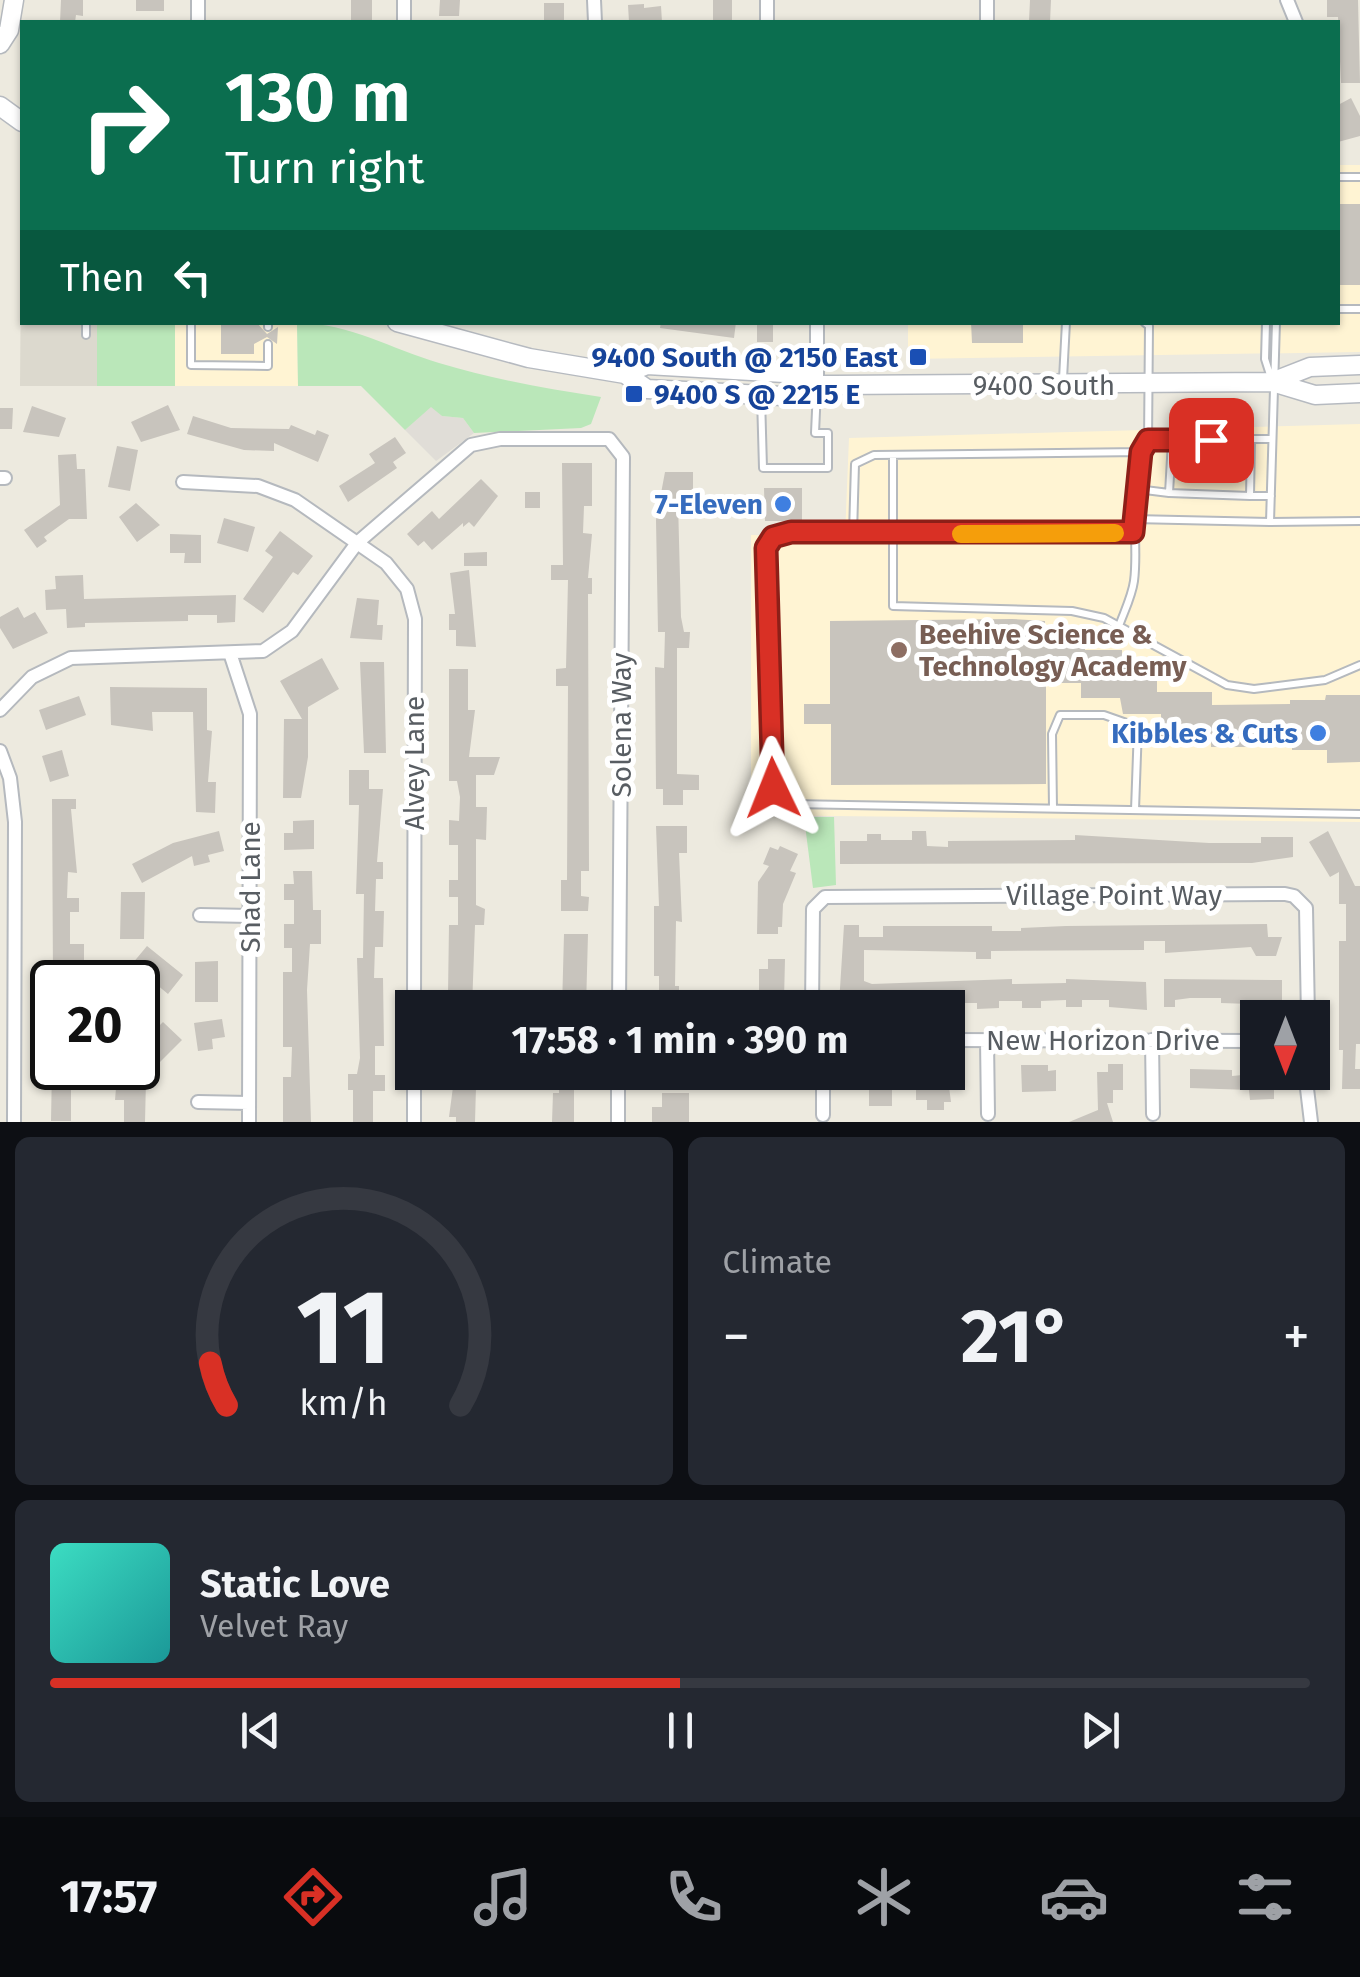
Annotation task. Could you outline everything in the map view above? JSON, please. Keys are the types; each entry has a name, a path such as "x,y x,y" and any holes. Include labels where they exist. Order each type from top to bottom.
{"main road":[{"path":"4,37 14,0"},
{"name":"9400 South","path":"408,325 499,352 625,374 647,389 802,397 817,385"},
{"name":"9400 South","path":"1272,382 1310,366 1360,365"},
{"name":"9400 South","path":"625,374 647,366 802,374 817,385 1272,382 1315,395 1360,393"}],"street":[{"path":"817,325 817,385"},
{"name":"Solena Way","path":"357,543 471,445 500,438 609,440 617,444 623,457 619,990"},
{"name":"Alvey Lane","path":"183,482 278,491 398,575 414,619 414,990"},
{"path":"0,710 32,677 71,658 230,656 263,651 279,643 357,543"},
{"name":"Shad Lane","path":"230,656 250,714 249,1122"},
{"path":"0,751 14,800 15,927 7,1085 14,1122"},
{"name":"Village Point Way","path":"812,990 814,910 817,902 835,895 1294,896 1306,908 1308,919 1308,1000"},
{"path":"200,915 250,916"},
{"name":"New Horizon Drive","path":"965,1040 1240,1040"},
{"path":"988,1040 988,1114"},
{"path":"1152,1040 1153,1114"},
{"path":"414,1090 414,1122"},
{"path":"618,1090 618,1122"},
{"path":"822,1090 823,1115"},
{"path":"1307,1090 1311,1122"},
{"path":"198,1102 250,1102"}],"lane":[{"path":"86,325 86,335"},
{"path":"192,325 191,365 268,366 268,344"},
{"path":"1063,385 1066,325"},
{"path":"1119,626 1134,583 1133,519 1141,452 1148,440 1146,325"},
{"path":"1266,325 1264,359 1272,382"},
{"path":"1270,522 1276,325"},
{"path":"761,396 762,468 828,468 828,433 815,434 817,385"},
{"path":"1148,440 1271,438"},
{"path":"1250,496 1251,439"},
{"path":"1169,493 1172,441"},
{"path":"853,534 856,464 874,454 1141,452"},
{"path":"894,454 893,606 1072,611 1119,626 1227,685 1240,687 1294,686 1360,665"},
{"path":"1137,489 1270,496"},
{"path":"1133,519 1360,520"},
{"path":"1133,532 791,532 773,537 766,548 773,788 786,804 1360,814"},
{"path":"1053,808 1052,734 1060,715 1104,715 1138,727 1135,810"},
{"path":"0,927 15,927"}],"shaded area":[{"path":"1340,165 1360,165 1360,352 908,359 908,325 1340,325"},
{"path":"21,325 97,325 97,386 20,386"},
{"path":"175,325 297,325 298,386 175,386"},
{"path":"431,406 442,416 463,418 474,433 436,461 405,430"},
{"path":"1360,424 1360,822 751,815 751,535 845,536 849,438"}],"green space":[{"path":"97,325 175,325 175,386 97,386"},
{"path":"297,325 321,325 479,374 601,397 591,424 581,428 474,433 463,418 442,416 431,407 405,430 361,386 298,386"},
{"path":"804,817 834,817 836,885 813,888"}],"building":[{"path":"61,0 83,0 83,16 60,20"},
{"path":"136,0 164,0 164,11 136,11"},
{"path":"351,0 372,0 372,20 351,20"},
{"path":"440,0 460,0 459,16 439,16"},
{"path":"713,0 732,0 732,20 713,20"},
{"path":"1030,0 1051,0 1050,20 1029,20"},
{"path":"1327,0 1358,0 1360,83 1341,83 1340,20 1327,17"},
{"path":"544,3 564,3 564,20 544,20"},
{"path":"628,5 661,6 662,20 629,20"},
{"path":"1351,98 1360,116 1360,136 1340,141 1340,104"},
{"path":"1340,204 1360,204 1360,285 1340,285"},
{"path":"221,325 259,325 267,334 278,327 277,344 267,337 254,344 254,354 221,354"},
{"path":"660,325 736,325 734,338 660,328"},
{"path":"757,325 773,325 773,342 757,342"},
{"path":"971,325 1023,325 1023,343 972,343"},
{"path":"168,405 180,430 141,442 131,422"},
{"path":"32,406 66,418 59,437 23,432"},
{"path":"0,408 13,408 12,429 0,429"},
{"path":"193,416 231,428 289,429 291,425 315,435 317,430 329,435 318,462 274,443 274,451 244,450 187,434"},
{"path":"395,437 406,453 393,462 397,468 348,502 339,486 375,463 369,454"},
{"path":"117,446 138,450 130,491 108,487"},
{"path":"76,454 77,469 85,469 87,519 69,519 44,537 47,541 37,548 24,530 60,505 58,455"},
{"path":"562,463 592,463 592,506 584,506 583,533 592,534 588,578 592,578 592,594 588,594 589,871 581,871 581,896 589,897 588,911 561,911 561,880 567,880 568,686 556,686 556,669 566,668 568,580 551,580 551,565 563,565"},
{"path":"665,472 693,472 693,491 699,491 699,502 678,502 681,617 684,632 690,632 689,648 677,648 677,774 699,775 699,790 683,790 683,805 663,805 663,789 656,789 655,667 664,668 665,632 658,632 656,520"},
{"path":"481,479 498,496 474,527 469,522 463,527 463,523 432,550 424,541 418,546 407,534 432,511 439,519"},
{"name":"7-Eleven","path":"764,488 802,488 802,521 765,521"},
{"path":"525,492 540,492 540,508 525,508"},
{"path":"136,503 160,525 137,542 119,517"},
{"path":"224,518 255,527 248,552 217,543"},
{"path":"280,531 313,556 298,575 293,572 263,613 243,599 273,557 265,551"},
{"path":"170,534 201,535 201,563 184,563 185,553 170,553"},
{"path":"487,552 487,566 464,566 464,553"},
{"path":"469,570 476,647 456,646 456,630 449,630 449,614 455,614 450,573"},
{"path":"83,575 84,599 236,595 235,622 217,623 217,615 188,615 188,621 85,623 85,627 67,628 66,609 46,610 45,590 56,589 55,576"},
{"path":"357,598 379,600 377,625 383,625 382,640 350,638"},
{"path":"18,607 24,618 35,612 48,633 13,649 0,628 0,617"},
{"path":"830,621 1045,621 1045,631 1085,631 1085,650 1122,650 1122,660 1157,660 1157,692 1212,692 1212,705 1290,704 1290,700 1325,700 1326,695 1360,695 1360,762 1327,763 1327,750 1292,750 1292,739 1254,740 1254,747 1211,747 1211,739 1161,739 1161,714 1123,714 1120,698 1081,698 1081,683 1046,683 1046,784 831,785 831,724 804,724 804,704 830,704"},
{"path":"322,658 339,689 308,707 308,757 301,798 283,798 284,719 302,719 280,681"},
{"path":"360,662 384,662 386,753 364,753"},
{"path":"449,669 468,669 468,710 475,710 469,757 500,757 494,775 476,775 476,807 487,807 486,840 476,839 476,905 485,909 484,925 475,925 473,990 448,990 449,925 458,925 458,897 449,897 449,880 458,880 458,845 449,845 449,820 459,821 460,797 457,781 449,781"},
{"path":"110,687 207,688 207,730 212,731 208,782 216,782 215,813 196,812 193,712 152,712 153,731 111,725"},
{"path":"79,696 86,715 46,730 39,710"},
{"path":"62,750 69,776 50,782 42,756"},
{"path":"349,770 369,770 369,789 383,789 377,862 383,862 383,879 376,879 375,911 384,911 383,947 375,947 374,978 383,978 384,1046 375,1046 375,1075 385,1075 385,1091 373,1091 373,1122 353,1122 353,1090 348,1090 348,1074 357,1074 360,1058 357,958 363,958 364,894 356,894 359,805 349,805"},
{"path":"52,799 76,799 76,809 71,809 77,873 68,872 67,898 79,898 79,912 70,912 70,944 84,944 84,960 53,960"},
{"path":"314,820 314,849 284,850 284,833 293,833 293,821"},
{"path":"656,826 687,826 687,853 679,853 682,922 676,921 675,986 679,990 659,990 659,976 654,976 654,906 659,906"},
{"path":"219,831 224,851 208,855 210,862 194,866 192,856 142,883 132,864 173,843"},
{"path":"912,831 926,831 927,846 948,847 948,841 1075,840 1075,835 1209,843 1261,843 1261,837 1293,837 1293,857 1252,863 840,864 840,841 867,841 867,834 881,834 881,840 912,840"},
{"path":"1328,831 1355,886 1360,886 1360,1044 1356,1044 1355,1069 1360,1069 1360,1089 1342,1089 1343,1050 1339,1050 1339,941 1346,941 1346,904 1339,904 1339,872 1330,877 1309,842"},
{"path":"780,846 798,854 790,871 796,873 783,904 782,927 778,927 778,934 757,934 758,882 769,866 763,864 770,847 778,850"},
{"path":"293,871 312,871 313,910 321,910 321,944 310,944 307,990 311,1122 283,1122 283,1077 291,1077 292,1047 283,1047 283,972 292,972 292,948 284,948 284,924 294,924 294,900 284,900 284,884 294,884"},
{"path":"121,892 145,892 144,939 120,939"},
{"path":"1267,924 1268,937 1282,937 1276,956 1256,956 1251,947 1165,953 1165,941 1144,941 1144,950 991,951 991,959 976,959 976,952 864,950 864,981 872,984 1012,979 1012,984 1066,983 1066,979 1146,982 1147,1010 1109,1007 1109,1000 1082,1000 1082,1007 1066,1007 1066,1000 1041,1001 1041,1008 1022,1008 1022,1001 999,1001 999,1008 977,1009 977,1003 965,1003 965,990 840,990 844,925 859,925 859,937 883,937 883,926 992,926 992,931 1021,931 1066,926"},
{"path":"564,934 588,934 586,990 562,990"},
{"path":"147,946 183,975 168,994 160,987 160,960 135,960"},
{"path":"768,959 785,959 784,990 759,990 759,969 768,969"},
{"path":"218,961 218,1002 195,1002 195,962"},
{"path":"1164,979 1282,980 1282,1000 1240,1000 1240,1004 1221,1003 1221,998 1190,998 1175,1000 1175,1007 1164,1007"},
{"path":"222,1019 225,1037 212,1039 213,1049 198,1051 194,1023"},
{"path":"163,1022 182,1040 160,1062"},
{"path":"1108,1064 1123,1064 1123,1090 1113,1090 1113,1103 1107,1103 1113,1122 1069,1122 1098,1110 1097,1072 1108,1072"},
{"path":"1021,1065 1048,1065 1048,1071 1056,1070 1056,1091 1022,1092"},
{"path":"1190,1069 1232,1070 1232,1076 1240,1075 1240,1090 1190,1088"},
{"path":"52,1090 71,1090 71,1121 51,1121"},
{"path":"116,1090 146,1090 145,1122 124,1122 124,1100 115,1100"},
{"path":"453,1090 476,1090 475,1122 456,1122 456,1117 449,1117"},
{"path":"574,1090 574,1122 552,1122 553,1093"},
{"path":"869,1090 892,1090 892,1106 869,1106"},
{"path":"916,1090 949,1090 951,1102 944,1102 944,1110 927,1110 927,1100 916,1100"},
{"path":"1249,1090 1274,1090 1274,1099 1250,1100"},
{"path":"662,1093 689,1093 689,1122 652,1122 652,1107 662,1107"}],"slow traffic":[{"path":"961,534 1115,533"}],"place":[{"name":"9400 South @ 2150 East","path":"918,357"},
{"name":"9400 S @ 2215 E","path":"634,394"},
{"name":"7-Eleven","path":"783,504"},
{"name":"Beehive Science & Technology Academy","path":"899,650"},
{"name":"Kibbles & Cuts","path":"1318,733"}],"route":[{"path":"773,788 765,607 766,548 773,537 791,532 1133,532 1141,452 1148,440 1211,440"}]}
